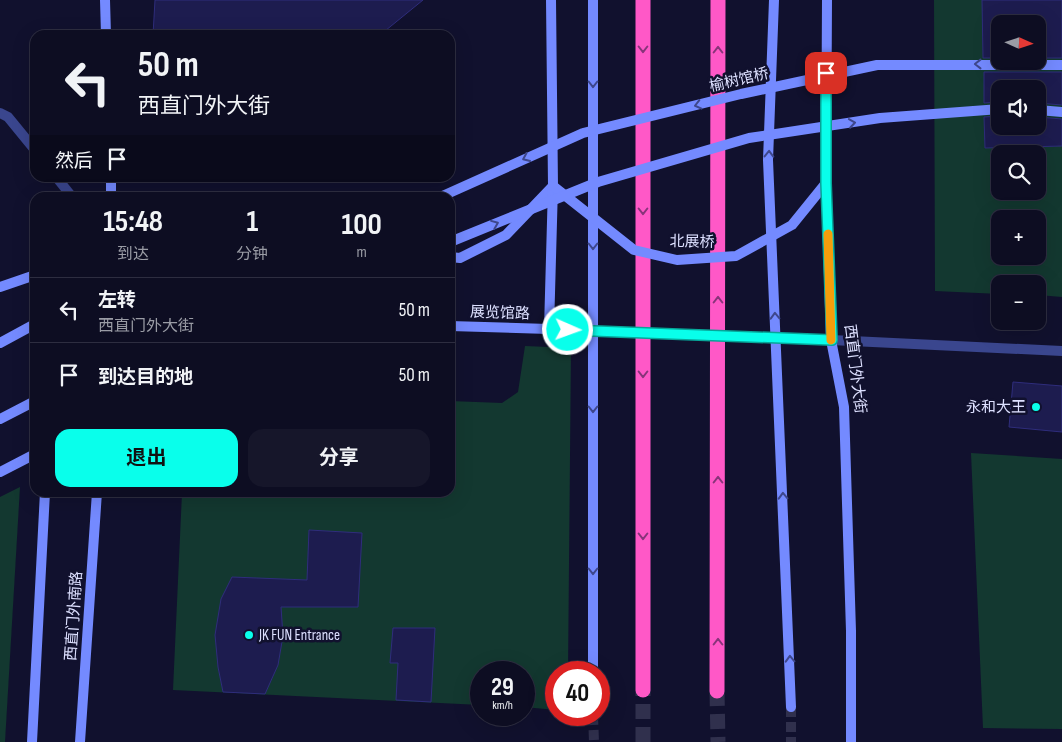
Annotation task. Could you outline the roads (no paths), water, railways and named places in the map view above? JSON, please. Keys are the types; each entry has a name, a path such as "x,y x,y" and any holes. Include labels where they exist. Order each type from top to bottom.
{"highway":[{"path":"643,0 643,690"},
{"path":"718,0 718,691"}],"street":[{"path":"105,0 106,30"},
{"path":"551,0 553,186 549,329 1062,351"},
{"path":"593,0 593,661"},
{"path":"774,0 768,160 791,670 791,707"},
{"name":"西直门外大街","path":"827,0 826,183 832,340 844,407 851,631 851,742"},
{"name":"榆树馆桥","path":"452,192 583,134 741,94 877,65 1062,64"},
{"path":"455,240 598,182 749,138 880,118 991,110"},
{"path":"1046,111 1062,112"},
{"path":"0,113 8,117 30,144"},
{"path":"60,182 68,192"},
{"name":"北展桥","path":"553,186 634,250 677,260 736,256 792,225 826,183"},
{"path":"455,258 460,258 506,235 553,186"},
{"path":"0,287 30,277"},
{"name":"展览馆路","path":"455,326 549,329"},
{"path":"0,343 30,327"},
{"path":"0,419 30,404"},
{"path":"0,472 30,457"},
{"path":"32,742 45,497"},
{"name":"西直门外南路","path":"80,742 97,497"}],"tunnel":[{"path":"643,690 643,742"},
{"path":"717,691 718,742"},
{"path":"791,707 791,742"},
{"path":"593,726 594,742"}],"place":[{"name":"永和大王","path":"1036,407"},
{"name":"JK FUN Entrance","path":"249,635"}]}
